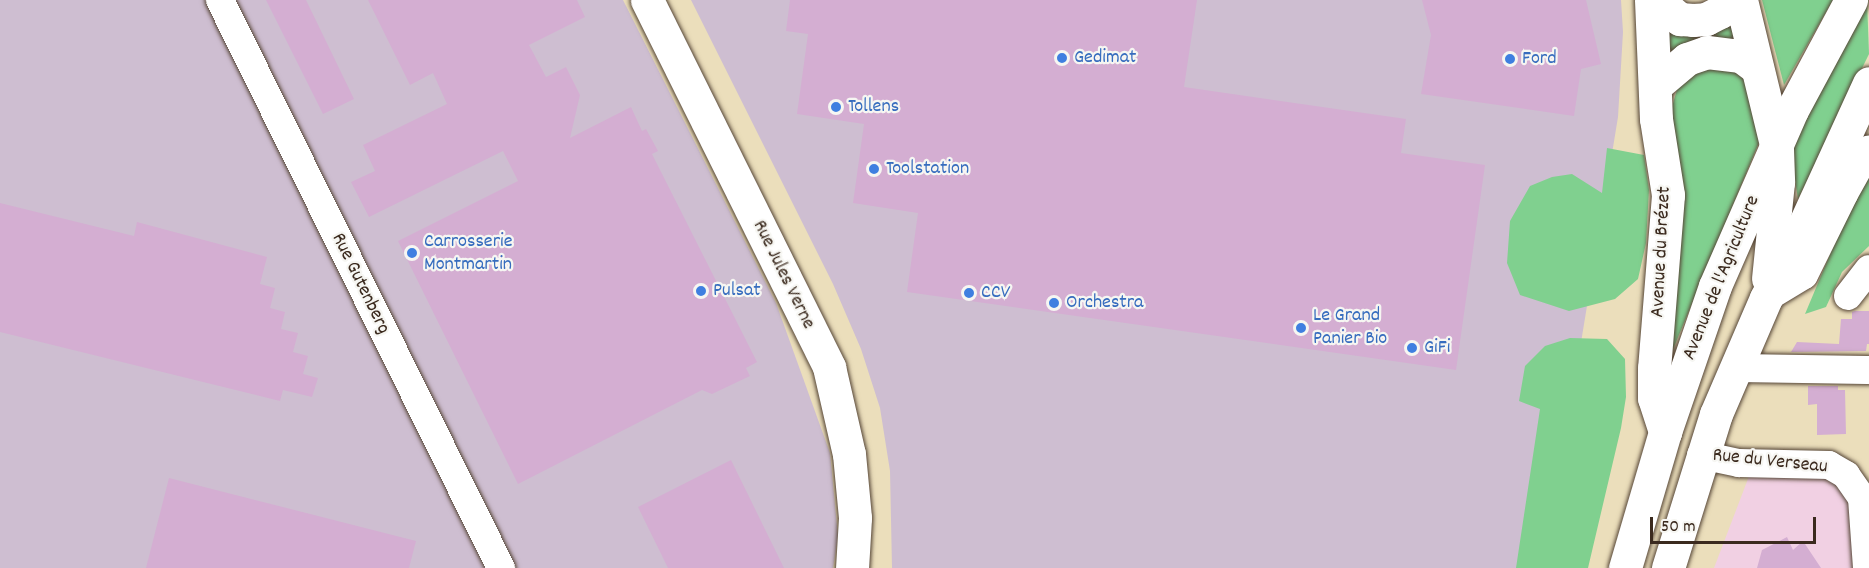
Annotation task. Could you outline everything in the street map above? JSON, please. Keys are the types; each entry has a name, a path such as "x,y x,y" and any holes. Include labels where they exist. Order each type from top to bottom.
{"main road":[{"name":"Rue Jules Verne","path":"647,0 829,367 849,454 855,518 852,568"},
{"name":"Avenue du Brézet","path":"1651,0 1656,120 1668,195 1654,398 1665,432"},
{"path":"1657,0 1680,19 1693,20 1706,19 1720,12 1729,0"},
{"path":"1741,0 1777,149 1779,182 1766,298"},
{"name":"Avenue de l'Agriculture","path":"1625,568 1665,432 1715,286 1777,149 1792,110 1851,0"},
{"path":"1655,86 1675,67 1698,54 1718,52 1741,56 1757,68"},
{"path":"1668,568 1701,456 1736,368 1766,298 1799,236 1869,84"}],"street":[{"name":"Rue Gutenberg","path":"220,0 501,568"},
{"path":"1766,298 1804,275 1869,149"},
{"path":"1848,296 1869,269"},
{"path":"1736,368 1869,370"},
{"name":"Rue du Verseau","path":"1701,456 1739,464 1829,465 1846,475 1862,498 1867,568"}],"shaded area":[{"path":"0,0 623,0 776,303 830,453 838,536 833,568 0,568"},
{"path":"691,0 1621,0 1623,32 1618,117 1544,568 892,568 890,471 880,408 861,349 833,284"},
{"path":"1826,470 1858,501 1862,568 1714,568 1751,471"}],"green space":[{"path":"1762,0 1833,0 1784,85"},
{"path":"1867,0 1869,54 1798,199 1790,148"},
{"path":"1733,14 1742,49 1669,61 1666,27"},
{"path":"1699,66 1732,70 1748,82 1762,135 1664,371 1676,188 1672,107 1678,86"},
{"path":"1607,148 1644,155 1649,190 1646,243 1638,279 1615,299 1569,311 1520,295 1507,263 1510,221 1530,186 1552,177 1572,174 1602,193"},
{"path":"1869,171 1869,246 1842,272 1826,307 1805,314 1850,207"},
{"path":"1570,338 1607,339 1625,359 1626,397 1621,428 1588,568 1516,568 1540,409 1519,401 1525,366 1545,346"}],"building":[{"path":"266,0 306,0 354,99 323,114"},
{"path":"368,0 577,0 585,17 529,45 546,77 566,67 580,95 570,138 631,107 642,131 646,129 658,151 652,154 757,362 746,368 750,376 712,394 702,390 518,484 398,241 518,181 503,151 369,217 351,182 375,171 363,145 447,104 433,73 410,85"},
{"path":"790,0 1197,0 1184,87 1406,119 1401,153 1485,165 1456,370 907,292 918,213 853,203 864,124 797,114 808,34 786,31"},
{"name":"Ford","path":"1422,0 1586,0 1601,64 1581,69 1574,116 1421,94 1431,35"},
{"path":"0,203 134,236 137,222 267,257 260,284 275,288 270,308 285,312 281,329 298,333 293,352 308,356 303,374 318,378 312,397 283,390 280,401 0,332"},
{"path":"1869,311 1869,344 1867,344 1866,351 1791,352 1797,342 1839,344 1841,319 1852,319 1852,312"},
{"path":"1808,386 1838,386 1838,390 1845,390 1846,434 1817,435 1817,404 1808,405"},
{"path":"731,460 784,568 668,568 638,507"},
{"path":"169,478 416,541 409,568 146,568"},
{"path":"1787,537 1793,550 1803,541 1821,568 1757,568 1762,550"}],"place":[{"name":"Gedimat","path":"1062,58"},
{"name":"Ford","path":"1510,59"},
{"name":"Tollens","path":"836,107"},
{"name":"Toolstation","path":"874,169"},
{"name":"Carrosserie Montmartin","path":"412,253"},
{"name":"Pulsat","path":"701,291"},
{"name":"CCV","path":"969,293"},
{"name":"Orchestra","path":"1054,303"},
{"name":"Le Grand Panier Bio","path":"1301,328"},
{"name":"GiFi","path":"1412,348"}]}
